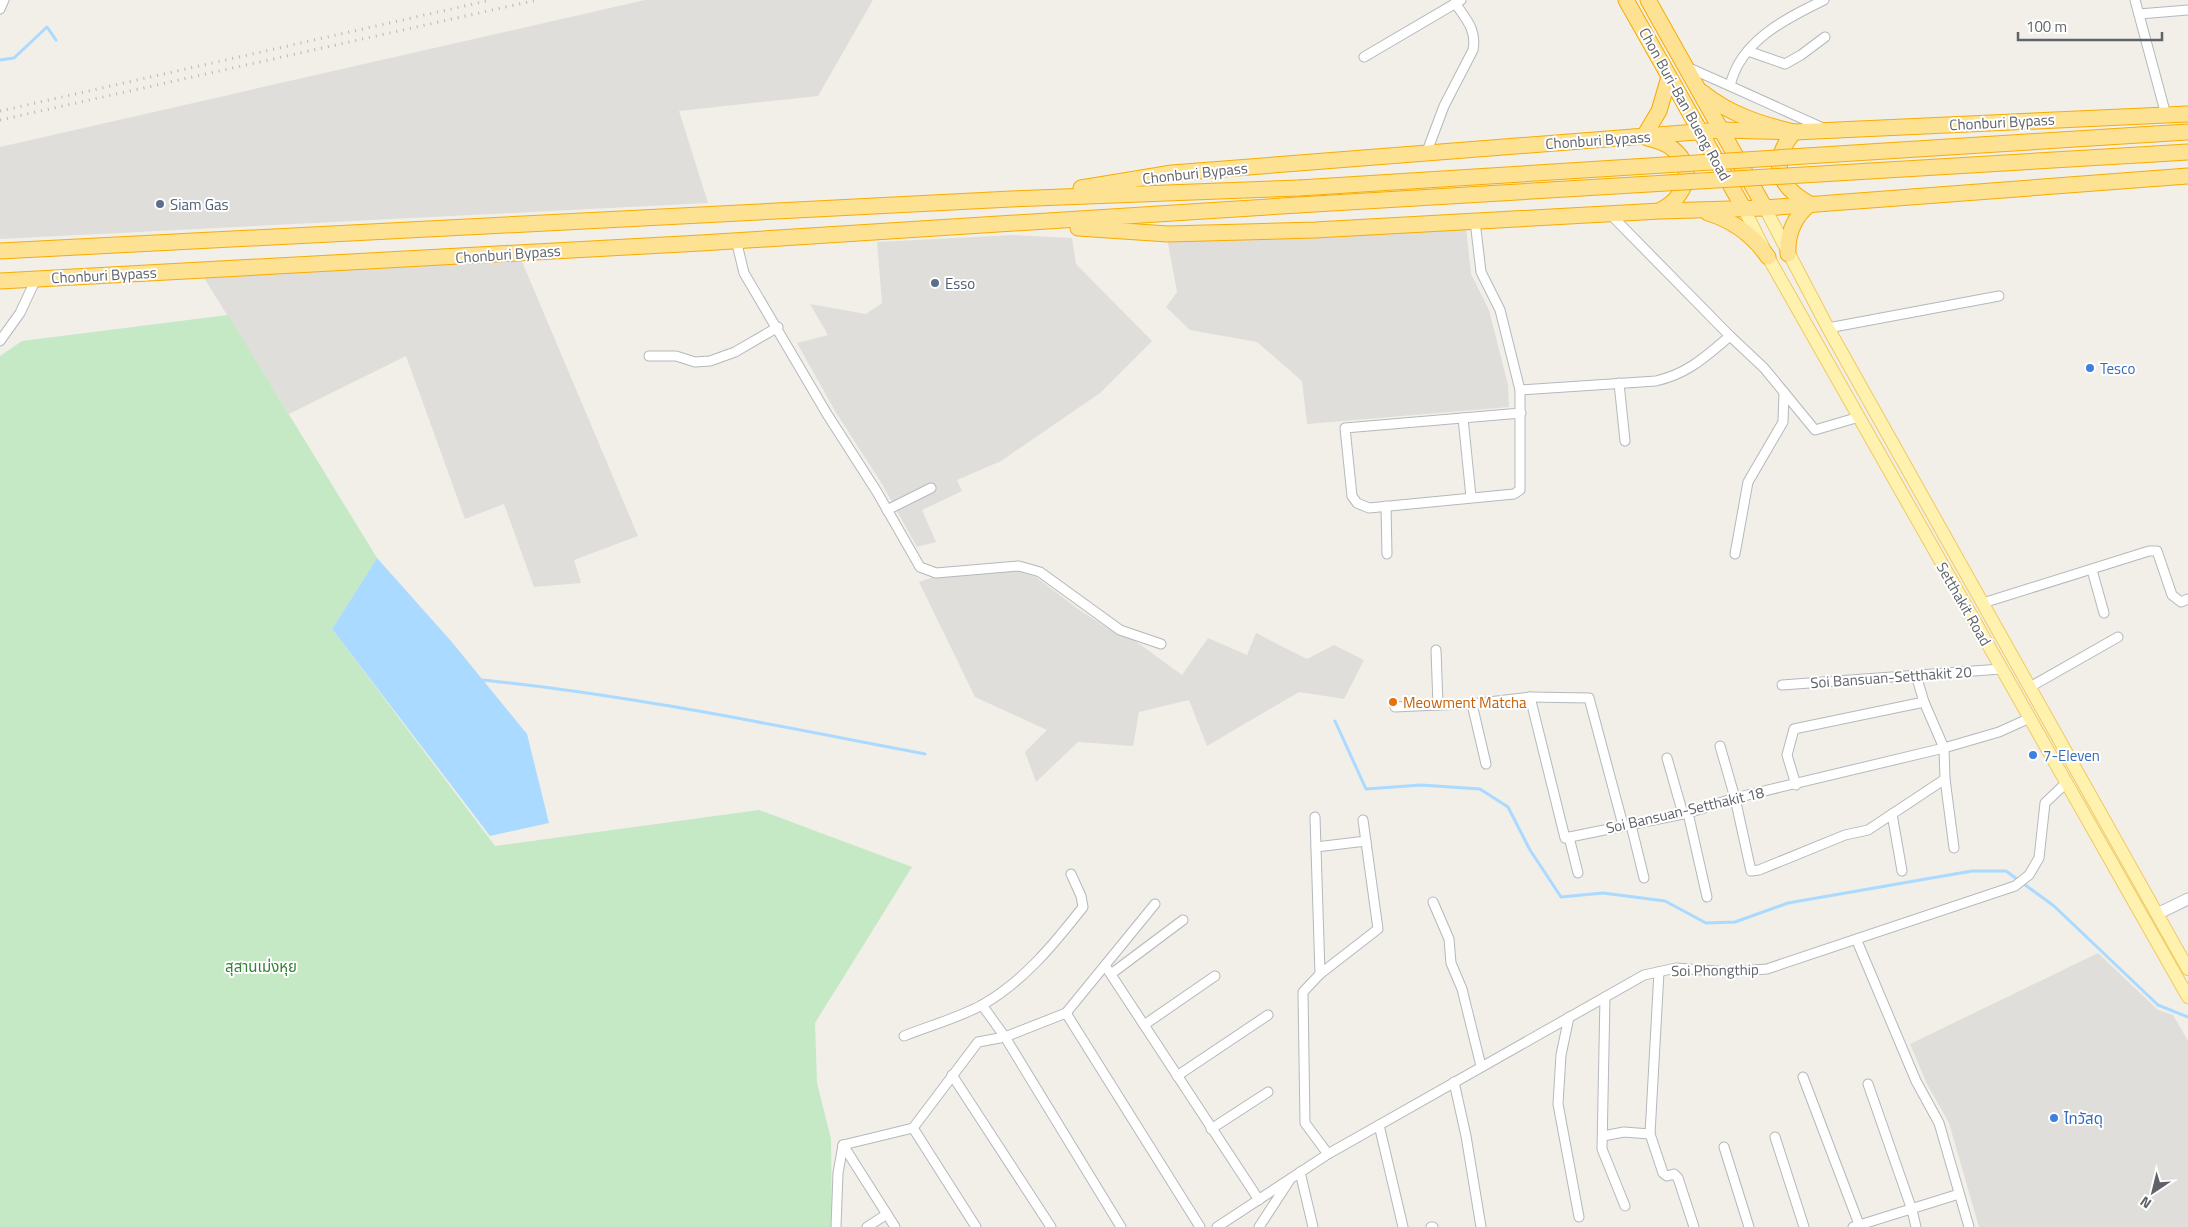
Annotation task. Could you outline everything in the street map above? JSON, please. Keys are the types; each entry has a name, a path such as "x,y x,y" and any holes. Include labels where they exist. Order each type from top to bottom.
{"highway":[{"name":"Chon Buri-Ban Bueng Road","path":"1626,0 1744,209"},
{"name":"Chon Buri-Ban Bueng Road","path":"1648,0 1766,208"},
{"path":"1660,211 1674,203 1683,191 1686,176 1682,161 1673,149 1644,136 1659,111 1670,77"},
{"path":"1699,89 1728,110 1744,118 1794,132 1780,153 1779,166 1782,178 1788,189 1810,204 1797,217 1792,226 1789,235 1788,254"},
{"name":"Chonburi Bypass","path":"1011,198 1172,173 1722,130 1794,132 2188,114"},
{"name":"Chonburi Bypass","path":"0,251 1011,198 1299,188 2188,132"},
{"name":"Chonburi Bypass","path":"0,281 1017,225 1298,205 2188,152"},
{"name":"Chonburi Bypass","path":"1017,225 1168,234 1315,230 1610,213 1766,208 2188,176"},
{"path":"1692,210 1718,216 1736,225 1752,237 1768,257"}],"main road":[{"name":"Setthakit Road","path":"1766,208 1788,254 1828,328 2188,969"},
{"name":"Setthakit Road","path":"1744,209 1768,257 2188,997"},
{"path":"1912,512 1927,504"},
{"path":"2145,921 2157,914"}],"street":[{"path":"0,8 4,0"},
{"path":"1730,86 1734,69 1765,34 1786,20 1824,0"},
{"path":"2135,0 2166,115"},
{"path":"1364,58 1458,2 1473,28 1475,40 1472,50 1444,106 1426,154"},
{"path":"2139,14 2188,10"},
{"path":"1748,51 1785,64 1801,56 1825,37"},
{"path":"1686,67 1828,130"},
{"path":"1610,213 1730,336 1764,368 1815,430 1859,417"},
{"path":"1476,221 1481,272 1500,310 1520,390 1522,413 1520,490 1514,494 1369,508 1362,506 1352,496 1345,428 1522,413"},
{"path":"736,240 744,272 920,567 936,573 1019,566 1040,572 1120,630 1161,644"},
{"path":"0,341 20,313 36,279"},
{"path":"1828,328 1999,296"},
{"path":"649,356 676,356 695,362 710,361 735,352 778,327"},
{"path":"1520,390 1656,381 1677,376 1694,367 1730,336"},
{"path":"1619,383 1625,441"},
{"path":"1735,554 1748,482 1783,422 1784,392"},
{"path":"1463,418 1471,497"},
{"path":"887,510 931,488"},
{"path":"1386,506 1387,554"},
{"path":"1983,603 2149,551 2157,551 2160,556 2172,595 2181,602 2188,599"},
{"path":"2092,570 2104,613"},
{"path":"2030,687 2118,637"},
{"path":"1436,650 1438,705"},
{"name":"Soi Bansuan-Setthakit 20","path":"1782,685 2001,669"},
{"path":"1916,675 1924,702 1944,748 1945,779 1954,848"},
{"path":"1396,707 1472,704 1530,697 1589,698 1644,878"},
{"path":"1530,697 1565,838 1569,837 1578,873"},
{"path":"1796,785 1787,755 1794,729 1924,702"},
{"path":"1472,704 1486,764"},
{"name":"Soi Bansuan-Setthakit 18","path":"1569,837 1685,814 1734,798 1796,785 1944,748 1999,732 2030,718"},
{"path":"1720,746 1751,871 1759,870 1845,835 1868,830 1945,779"},
{"path":"1667,758 1685,814 1707,897"},
{"name":"Soi Phongthip","path":"1217,1227 1328,1154 1644,975 1676,968 1728,972 1768,969 2015,886 2029,874 2039,858 2045,803 2066,783"},
{"path":"1892,814 1902,871"},
{"path":"1315,817 1320,974"},
{"path":"1328,1154 1305,1123 1303,992 1320,974 1378,929 1363,820"},
{"path":"1316,847 1366,841"},
{"path":"904,1036 982,1005 1026,973 1083,907 1081,896 1071,874"},
{"path":"2157,914 2188,899"},
{"path":"1433,902 1449,940 1451,963 1462,989 1481,1066"},
{"path":"843,1145 913,1128 978,1042 1005,1038 1066,1013 1108,970 1155,904"},
{"path":"1108,970 1183,920"},
{"path":"1857,940 1916,1082 1939,1123 1969,1227"},
{"path":"1108,970 1259,1200"},
{"path":"1659,972 1650,1134 1664,1173 1667,1176 1674,1174 1678,1178 1694,1227"},
{"path":"1144,1025 1215,976"},
{"path":"1605,997 1602,1149 1625,1206"},
{"path":"982,1005 1005,1038 1121,1227"},
{"path":"1066,1013 1200,1227"},
{"path":"1177,1076 1268,1015"},
{"path":"1569,1017 1561,1054 1558,1104 1579,1217"},
{"path":"952,1076 1051,1227"},
{"path":"1803,1077 1858,1226 1958,1194"},
{"path":"1454,1082 1466,1136 1481,1227"},
{"path":"1868,1084 1912,1210 1916,1227"},
{"path":"1211,1129 1268,1092"},
{"path":"1380,1125 1403,1227"},
{"path":"913,1128 976,1227"},
{"path":"1603,1136 1624,1132 1650,1134"},
{"path":"1775,1137 1804,1227"},
{"path":"843,1145 895,1227"},
{"path":"836,1227 838,1173 843,1145"},
{"path":"1724,1147 1749,1227"},
{"path":"1300,1172 1313,1227"},
{"path":"1259,1227 1290,1179"},
{"path":"866,1227 887,1214"}],"shaded area":[{"path":"645,0 873,0 818,96 679,111 708,203 0,239 0,147"},
{"path":"1466,227 1471,274 1489,310 1508,385 1509,407 1307,424 1302,381 1257,342 1190,330 1166,307 1177,292 1167,238"},
{"path":"1012,235 1072,238 1076,264 1152,341 1100,393 1001,461 957,480 962,491 922,510 936,542 917,547 882,484 835,411 797,343 828,335 810,304 866,314 882,303 877,242"},
{"path":"518,252 638,536 574,560 581,583 534,587 504,504 465,519 406,356 289,414 199,270"},
{"path":"1015,570 1036,577 1078,609 1115,633 1134,640 1182,675 1208,638 1247,655 1256,633 1307,659 1334,645 1364,660 1344,699 1299,692 1207,746 1189,700 1139,712 1133,746 1078,742 1036,782 1025,752 1047,730 975,697 919,582 934,577"},
{"name":"ไทวัสดุ","path":"2098,953 2158,1010 2173,1015 2188,1041 2188,1227 1979,1227 1949,1123 1927,1084 1910,1044"}],"green space":[{"name":"สุสานเม่งหุย","path":"228,315 377,558 332,629 495,846 759,810 912,867 815,1023 817,1083 831,1139 832,1227 0,1227 0,356 22,341"}],"water":[{"path":"377,558 451,641 527,734 549,823 490,836 332,629"}],"waterway":[{"path":"0,60 14,58 47,27 56,40"},
{"path":"483,680 538,686 649,703 925,754"},
{"path":"1335,721 1366,789 1421,785 1480,789 1508,807 1530,850 1561,897 1603,893 1665,901 1706,923 1735,922 1788,903 1972,871 2006,871 2054,906 2158,1005 2188,1017"}],"railway":[{"path":"0,111 491,0"},
{"path":"0,120 537,0"}],"place":[{"name":"Siam Gas","path":"160,204"},
{"name":"Esso","path":"935,283"},
{"name":"Tesco","path":"2090,368"},
{"name":"Meowment Matcha","path":"1393,702"},
{"name":"7-Eleven","path":"2033,755"},
{"name":"ไทวัสดุ","path":"2054,1118"}]}
